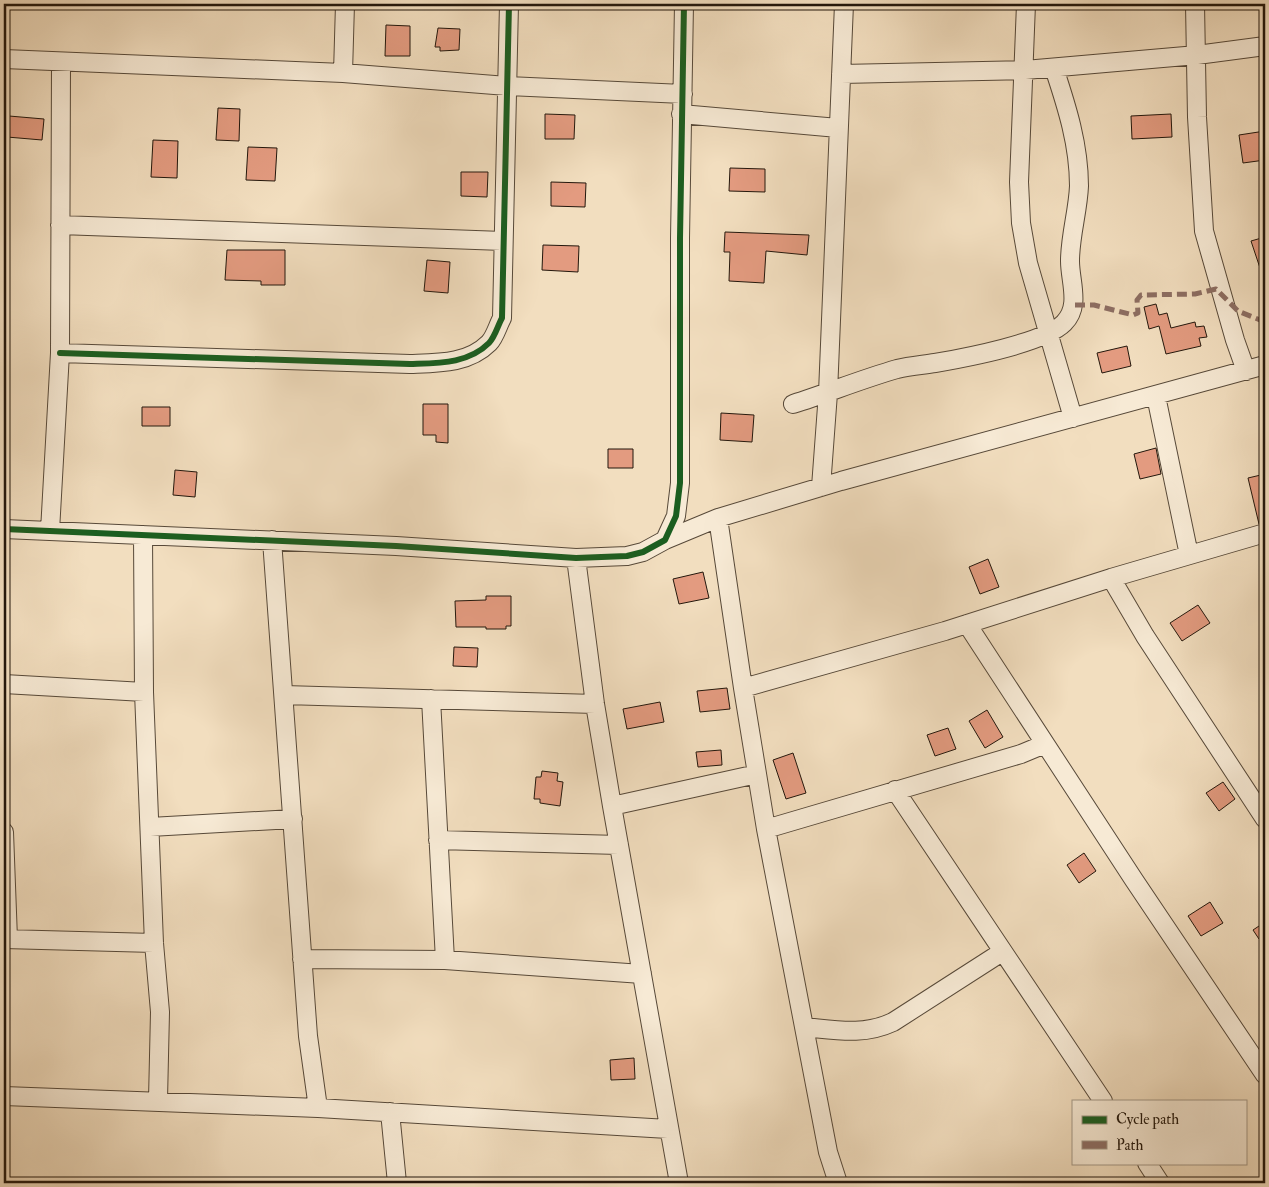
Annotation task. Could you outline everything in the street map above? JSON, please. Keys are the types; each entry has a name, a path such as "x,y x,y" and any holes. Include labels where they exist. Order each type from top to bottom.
{"street":[{"path":"343,73 345,4"},
{"path":"60,353 410,364 446,363 468,357 490,342 502,318 509,4"},
{"path":"665,540 676,516 680,483 681,114 684,4"},
{"path":"821,487 828,393 844,4"},
{"path":"1026,4 1025,70 1019,182 1021,223 1028,263 1050,332 1073,418"},
{"path":"1195,4 1197,118 1204,230 1234,340 1246,371"},
{"path":"841,74 1025,70 1197,55 1265,46"},
{"path":"4,59 343,73 507,86 683,94"},
{"path":"50,531 60,353 60,62"},
{"path":"793,404 900,368 965,357 1050,332 1065,322 1075,305 1070,260 1079,188 1078,159 1070,117 1054,68"},
{"path":"681,114 838,128"},
{"path":"60,225 504,241"},
{"path":"4,529 405,546 576,558 635,554 718,518 821,487 1265,365"},
{"path":"1156,396 1189,555"},
{"path":"718,518 766,829 828,1152 838,1183"},
{"path":"743,688 967,624 1111,578 1265,533"},
{"path":"143,535 144,692 154,943 160,1012 158,1100"},
{"path":"272,540 308,1036 318,1108"},
{"path":"576,558 595,704 668,1129 679,1183"},
{"path":"1111,578 1145,636 1265,819"},
{"path":"967,624 1134,880 1265,1075"},
{"path":"4,684 144,692"},
{"path":"284,695 595,704"},
{"path":"430,699 445,960"},
{"path":"766,829 1021,754 1045,744"},
{"path":"612,806 757,774"},
{"path":"895,790 1102,1100"},
{"path":"150,827 293,819"},
{"path":"4,832 6,939 154,943"},
{"path":"438,840 619,845"},
{"path":"804,1027 855,1032 876,1030 892,1022 1002,952"},
{"path":"302,959 445,960 642,974"},
{"path":"4,1096 158,1100 668,1129"},
{"path":"390,1112 397,1183"},
{"path":"1148,1164 1160,1183"}],"building":[{"path":"386,25 410,26 410,56 385,56"},
{"path":"438,28 460,29 459,50 440,51 440,47 435,47"},
{"path":"218,108 240,109 239,141 216,140"},
{"path":"545,114 575,115 574,139 545,139"},
{"path":"1171,114 1172,137 1132,139 1131,116"},
{"path":"9,116 44,119 42,140 7,137"},
{"path":"1265,131 1265,160 1243,163 1239,135"},
{"path":"153,140 178,141 177,178 151,177"},
{"path":"248,147 277,148 275,181 246,180"},
{"path":"730,168 765,169 765,192 729,191"},
{"path":"461,172 488,172 487,197 461,196"},
{"path":"551,182 586,183 585,207 551,206"},
{"path":"725,232 809,235 807,255 766,251 764,283 729,281 730,252 724,252"},
{"path":"1265,237 1265,277 1263,277 1251,241"},
{"path":"543,245 579,246 578,272 542,270"},
{"path":"227,250 285,250 285,285 261,285 261,281 225,280"},
{"path":"427,260 450,262 448,293 424,291"},
{"path":"1156,304 1159,315 1167,313 1171,328 1195,322 1196,327 1204,326 1207,337 1199,338 1201,346 1166,354 1159,326 1149,329 1144,307"},
{"path":"1127,346 1131,366 1102,373 1097,353"},
{"path":"423,404 448,404 448,443 436,442 436,435 423,435"},
{"path":"142,407 170,407 170,426 142,426"},
{"path":"721,413 754,415 752,442 720,440"},
{"path":"1156,448 1161,474 1140,479 1134,454"},
{"path":"608,449 633,449 633,468 608,468"},
{"path":"175,470 197,472 195,497 173,495"},
{"path":"1265,474 1265,523 1259,524 1248,478"},
{"path":"988,559 999,587 980,594 969,567"},
{"path":"703,572 709,598 679,604 673,579"},
{"path":"486,596 511,596 511,626 506,626 506,629 456,627 455,601 486,600"},
{"path":"1198,605 1210,623 1182,641 1170,623"},
{"path":"454,647 478,648 477,667 453,666"},
{"path":"727,688 730,709 700,712 697,691"},
{"path":"660,702 664,722 627,729 623,709"},
{"path":"987,710 1003,737 985,748 969,721"},
{"path":"948,728 956,749 935,756 927,735"},
{"path":"721,750 722,765 698,767 696,752"},
{"path":"793,753 806,793 786,799 773,760"},
{"path":"542,771 558,773 557,781 563,782 560,806 540,803 540,799 534,799 536,777 541,777"},
{"path":"1223,782 1235,799 1219,811 1206,793"},
{"path":"1084,853 1096,871 1079,883 1067,865"},
{"path":"1210,902 1223,923 1201,936 1188,916"},
{"path":"1265,922 1265,935 1259,939 1253,930"},
{"path":"634,1058 635,1079 611,1080 610,1060"}],"marked path":[{"path":"1075,305 1094,305 1133,315 1138,313 1137,300 1141,295 1195,294 1216,289 1238,311 1265,322"}],"cycle path":[{"path":"60,353 410,364 452,361 462,359 481,350 495,334 502,318 509,4"},
{"path":"4,529 396,546 576,558 627,556 643,552 665,540 676,516 680,483 680,238 684,4"}]}
